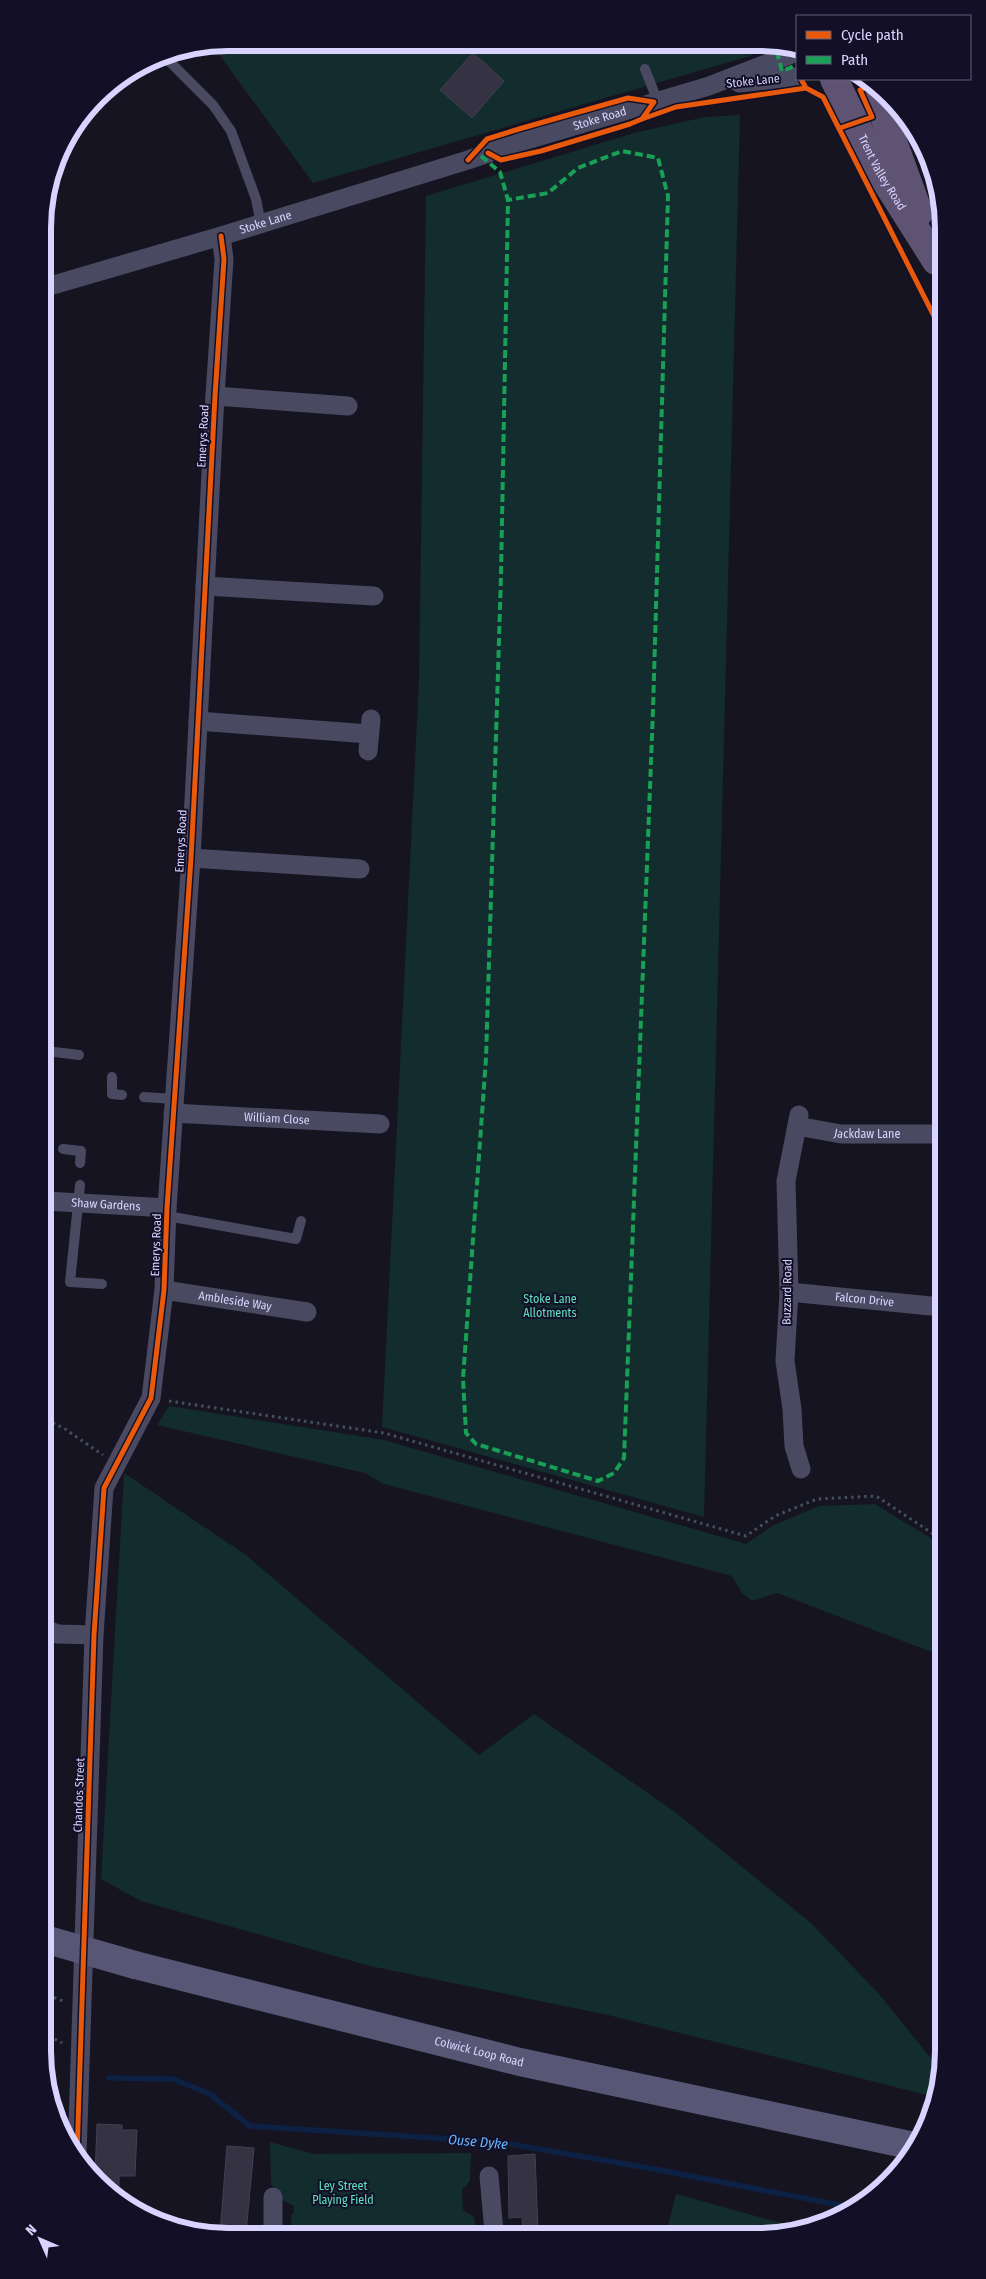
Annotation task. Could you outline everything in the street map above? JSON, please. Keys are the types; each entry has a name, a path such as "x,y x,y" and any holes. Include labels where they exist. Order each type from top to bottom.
{"main road":[{"name":"Trent Valley Road","path":"834,80 879,171 935,259"},
{"name":"Trent Valley Road","path":"877,97 935,256"},
{"name":"Colwick Loop Road","path":"51,1941 135,1965 520,2062 908,2145"}],"street":[{"name":"Stoke Road","path":"488,153 709,86 790,55"},
{"name":"Stoke Lane","path":"709,86 796,77"},
{"name":"Stoke Lane","path":"51,286 261,224 488,153"},
{"name":"Emerys Road","path":"128,1440 152,1398 164,1290 167,1212 191,858 224,259 221,236"},
{"path":"215,396 348,406"},
{"path":"205,586 374,596"},
{"path":"198,721 369,735"},
{"path":"191,858 360,869"},
{"name":"William Close","path":"174,1106 380,1124"},
{"name":"Jackdaw Lane","path":"798,1121 841,1134 935,1134"},
{"name":"Buzzard Road","path":"798,1121 786,1181 789,1292 785,1361 792,1409 794,1446 800,1469"},
{"name":"Shaw Gardens","path":"51,1200 78,1194 167,1212"},
{"name":"Ambleside Way","path":"164,1290 308,1312"},
{"name":"Falcon Drive","path":"789,1292 935,1305"},
{"name":"Chandos Street","path":"77,2143 94,1635 104,1488 128,1440"},
{"path":"51,1631 58,1634 94,1635"},
{"path":"489,2176 494,2228"},
{"path":"273,2197 273,2228"}],"lane":[{"path":"169,62 212,105 231,131 256,199 261,224"},
{"path":"645,69 658,102"},
{"path":"51,1052 79,1055"},
{"path":"112,1077 112,1094 122,1095"},
{"path":"144,1097 174,1106"},
{"path":"63,1150 81,1151 80,1163"},
{"path":"78,1194 70,1282 102,1284"},
{"path":"167,1212 296,1239 301,1221"}],"path":[{"path":"152,1398 384,1433 746,1536 775,1516 817,1499 876,1496 935,1534"},
{"path":"51,1422 65,1429 116,1464"}],"green space":[{"path":"758,51 750,56 313,183 217,52"},
{"name":"Stoke Lane Allotments","path":"740,115 704,1517 382,1427 419,681 426,196 634,133 705,117"},
{"path":"169,1406 384,1440 746,1544 772,1526 819,1506 875,1504 935,1541 935,1653 777,1593 752,1601 742,1593 732,1576 384,1484 365,1473 157,1425"},
{"path":"124,1473 246,1555 479,1755 534,1714 675,1812 811,1923 879,1994 934,2062 929,2096 608,2015 370,1966 141,1901 101,1879"},
{"name":"Ley Street Playing Field","path":"270,2142 313,2154 471,2153 470,2181 462,2190 463,2210 474,2217 475,2228 292,2228 291,2215 294,2213 294,2206 280,2199 276,2189 271,2184"},
{"path":"676,2194 788,2225 758,2228 673,2228 668,2225"}],"building":[{"path":"473,53 504,81 472,118 440,90"},
{"path":"97,2124 122,2125 122,2130 137,2130 135,2176 119,2176 119,2190 95,2168"},
{"path":"227,2146 254,2148 246,2228 220,2227"},
{"path":"535,2154 538,2228 523,2228 522,2217 509,2218 508,2156"}],"waterway":[{"name":"Ouse Dyke","path":"109,2078 173,2079 210,2094 250,2126 498,2142 654,2169 843,2206"}],"marked path":[{"path":"777,53 782,71 796,65"},
{"path":"481,156 500,172 508,200 501,575 486,1058 463,1379 466,1433 476,1444 598,1481 614,1473 624,1458 653,710 668,196 658,158 622,151 578,168 548,193 508,200"}],"cycle path":[{"path":"802,80 806,88 823,97 935,318"},
{"path":"642,119 676,107 806,88"},
{"path":"840,128 872,117 860,90 865,88"},
{"path":"468,160 487,139 519,129 628,98 654,102 642,119 630,124 541,151 501,160 488,153"},
{"path":"77,2143 94,1635 104,1488 151,1398 164,1290 167,1208 191,858 224,259 221,236"}]}
